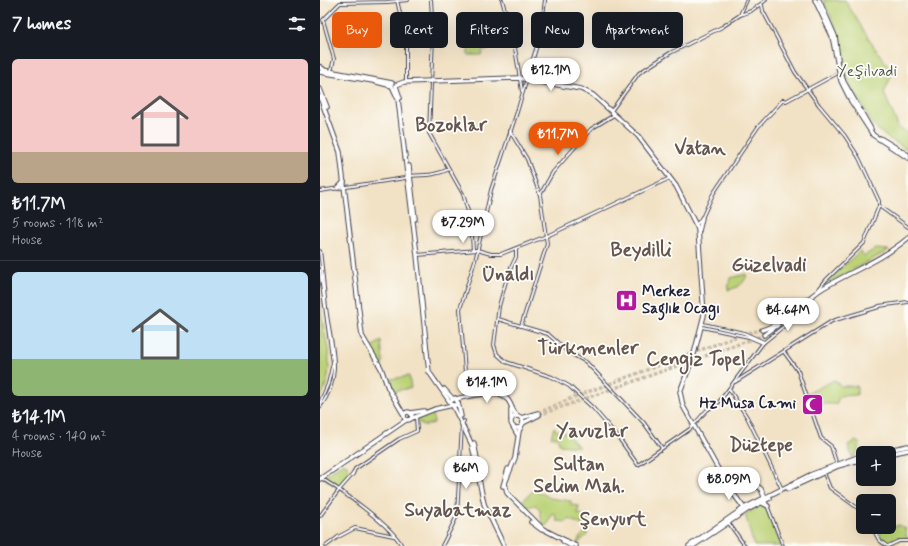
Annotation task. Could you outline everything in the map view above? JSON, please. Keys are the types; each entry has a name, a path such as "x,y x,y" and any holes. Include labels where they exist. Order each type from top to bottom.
{"main road":[{"path":"815,0 832,36 841,81 851,101 873,135 908,158"},
{"path":"819,0 835,36 839,66 844,82 872,130 880,138 908,155"},
{"path":"321,71 394,85 404,82 432,80"},
{"path":"321,71 331,71 394,85 406,80 520,77 588,91 638,136 670,178 699,232"},
{"path":"394,85 398,99 410,178 430,374 454,402"},
{"path":"320,89 336,139 344,181 362,336 381,368 396,400 407,416 416,417 467,396 498,395 506,399 520,417 522,425"},
{"path":"320,97 336,139"},
{"path":"338,188 344,181"},
{"path":"702,218 699,232 700,270 704,299 702,326 694,355 680,392 683,406 727,485 746,509"},
{"path":"762,330 780,321 818,292 822,287 876,261 908,240"},
{"path":"764,335 822,291 876,263 908,240"},
{"path":"430,374 454,402 474,444 480,479"},
{"path":"320,477 407,416 454,402 497,396 506,402 512,414 511,419 517,434 513,457 503,480 505,494 536,527 571,546"},
{"path":"512,408 519,414 527,417"},
{"path":"512,414 510,424 517,434"},
{"path":"511,419 538,414 522,425 518,431 516,458 506,479 507,493 543,529 576,546"},
{"path":"463,422 472,445 484,504 504,546"},
{"path":"513,427 522,425"},
{"path":"472,440 485,502 493,525"},
{"path":"896,448 908,446"},
{"path":"896,453 908,450"},
{"path":"693,546 746,509 856,458"},
{"path":"476,461 478,475"},
{"path":"764,501 810,475 856,461"},
{"path":"727,485 748,478 761,488 764,501 768,506"},
{"path":"688,546 727,522"}],"street":[{"path":"331,71 334,59 323,20 336,5 340,3 408,0"},
{"path":"431,0 433,36 429,133 458,182 466,202 471,222 473,250"},
{"path":"502,0 514,42 523,92"},
{"path":"467,396 460,309 477,250 491,190 541,32 545,0"},
{"path":"740,15 747,0"},
{"path":"611,111 639,73 670,53 740,15 762,5 766,0"},
{"path":"397,1 406,40 406,80"},
{"path":"762,5 763,11 786,56 807,89 845,136 862,163 876,194 879,206 864,243 822,287"},
{"path":"696,225 702,218 706,206 713,194 764,118 781,102 786,101 836,74"},
{"path":"540,195 553,172 591,129 615,115"},
{"path":"510,131 527,159 540,195 546,248 521,326"},
{"path":"320,191 441,173 450,169"},
{"path":"418,255 473,250 491,254 501,254 545,236 670,178"},
{"path":"879,206 908,227"},
{"path":"516,249 517,254 508,274 498,318 494,345 502,360 552,377 569,386 593,408 622,442 638,465 694,425 707,410 724,397 764,342 784,326 799,309"},
{"path":"320,251 327,317 335,361 333,379 320,407"},
{"path":"320,270 332,363 328,384 320,403"},
{"path":"735,383 806,336 834,321 879,307 908,302"},
{"path":"498,318 548,334 568,352 586,362 644,423 662,448"},
{"path":"702,326 764,342"},
{"path":"784,352 798,371 821,438 831,446 838,466"},
{"path":"729,389 747,417 782,490"},
{"path":"320,516 339,489 353,474 355,469 399,439 417,431 416,417"},
{"path":"442,546 457,516 463,422"},
{"path":"824,473 828,486 831,490 856,507"},
{"path":"320,477 339,489 395,536 402,546"},
{"path":"768,506 783,546"},
{"path":"727,522 745,546"},
{"path":"326,546 338,537 355,528 395,536"},
{"path":"876,534 879,540 887,546 899,541 908,541"}],"green space":[{"name":"Yeşilvadi","path":"823,0 845,0 874,47 893,72 884,93 899,128 908,133 908,150 885,136 874,126 848,81 844,71 840,37"},
{"path":"468,48 490,49 483,50 481,55 468,55"},
{"path":"875,249 889,250 821,287 860,251 864,256"},
{"path":"747,274 740,285 728,290 730,278"},
{"path":"320,290 322,320 327,343 329,371 320,399"},
{"path":"381,341 383,362 382,365 380,365 370,348"},
{"path":"409,376 411,388 393,391 391,379"},
{"path":"834,380 841,386 857,386 857,395 840,396 836,404 821,404 818,398 810,401 807,394"},
{"path":"433,411 434,423 423,426 420,422 418,423 417,417"},
{"path":"554,427 560,434 565,432 579,447 560,445 557,437 551,437"},
{"path":"856,441 860,444 859,446 856,446 855,456 852,457 848,445"},
{"path":"343,463 347,465 350,475 338,487 325,479 325,476"},
{"path":"535,489 550,498 571,501 571,505 579,506 578,514 589,516 587,535 576,545 580,537 585,532 584,526 569,519 567,522 557,521 555,514 552,515 547,525 543,525 539,508 535,505 524,508 520,503"},
{"path":"761,504 766,507 781,546 754,546 745,514"},
{"path":"898,525 905,528 907,538 887,544 880,539 880,534 896,534 896,526"}],"tunnel":[{"path":"538,413 574,397 746,333 762,330"},
{"path":"539,415 764,335"},
{"path":"450,398 459,414"},
{"path":"462,420 472,440"}],"place":[{"name":"Merkez Saglık Ocagı","path":"626,301"},
{"name":"Hz Musa Cami","path":"812,404"}],"district":[{"name":"Bozoklar","path":"451,125"},
{"name":"Vatan","path":"700,148"},
{"name":"Beydilli","path":"641,250"},
{"name":"Güzelvadi","path":"769,265"},
{"name":"Ünaldı","path":"508,274"},
{"name":"Türkmenler","path":"588,348"},
{"name":"Cengiz Topel","path":"696,359"},
{"name":"Yavuzlar","path":"592,431"},
{"name":"Düztepe","path":"761,445"},
{"name":"Sultan Selim Mah.","path":"579,475"},
{"name":"Suyabatmaz","path":"458,510"},
{"name":"Şenyurt","path":"613,519"}]}
